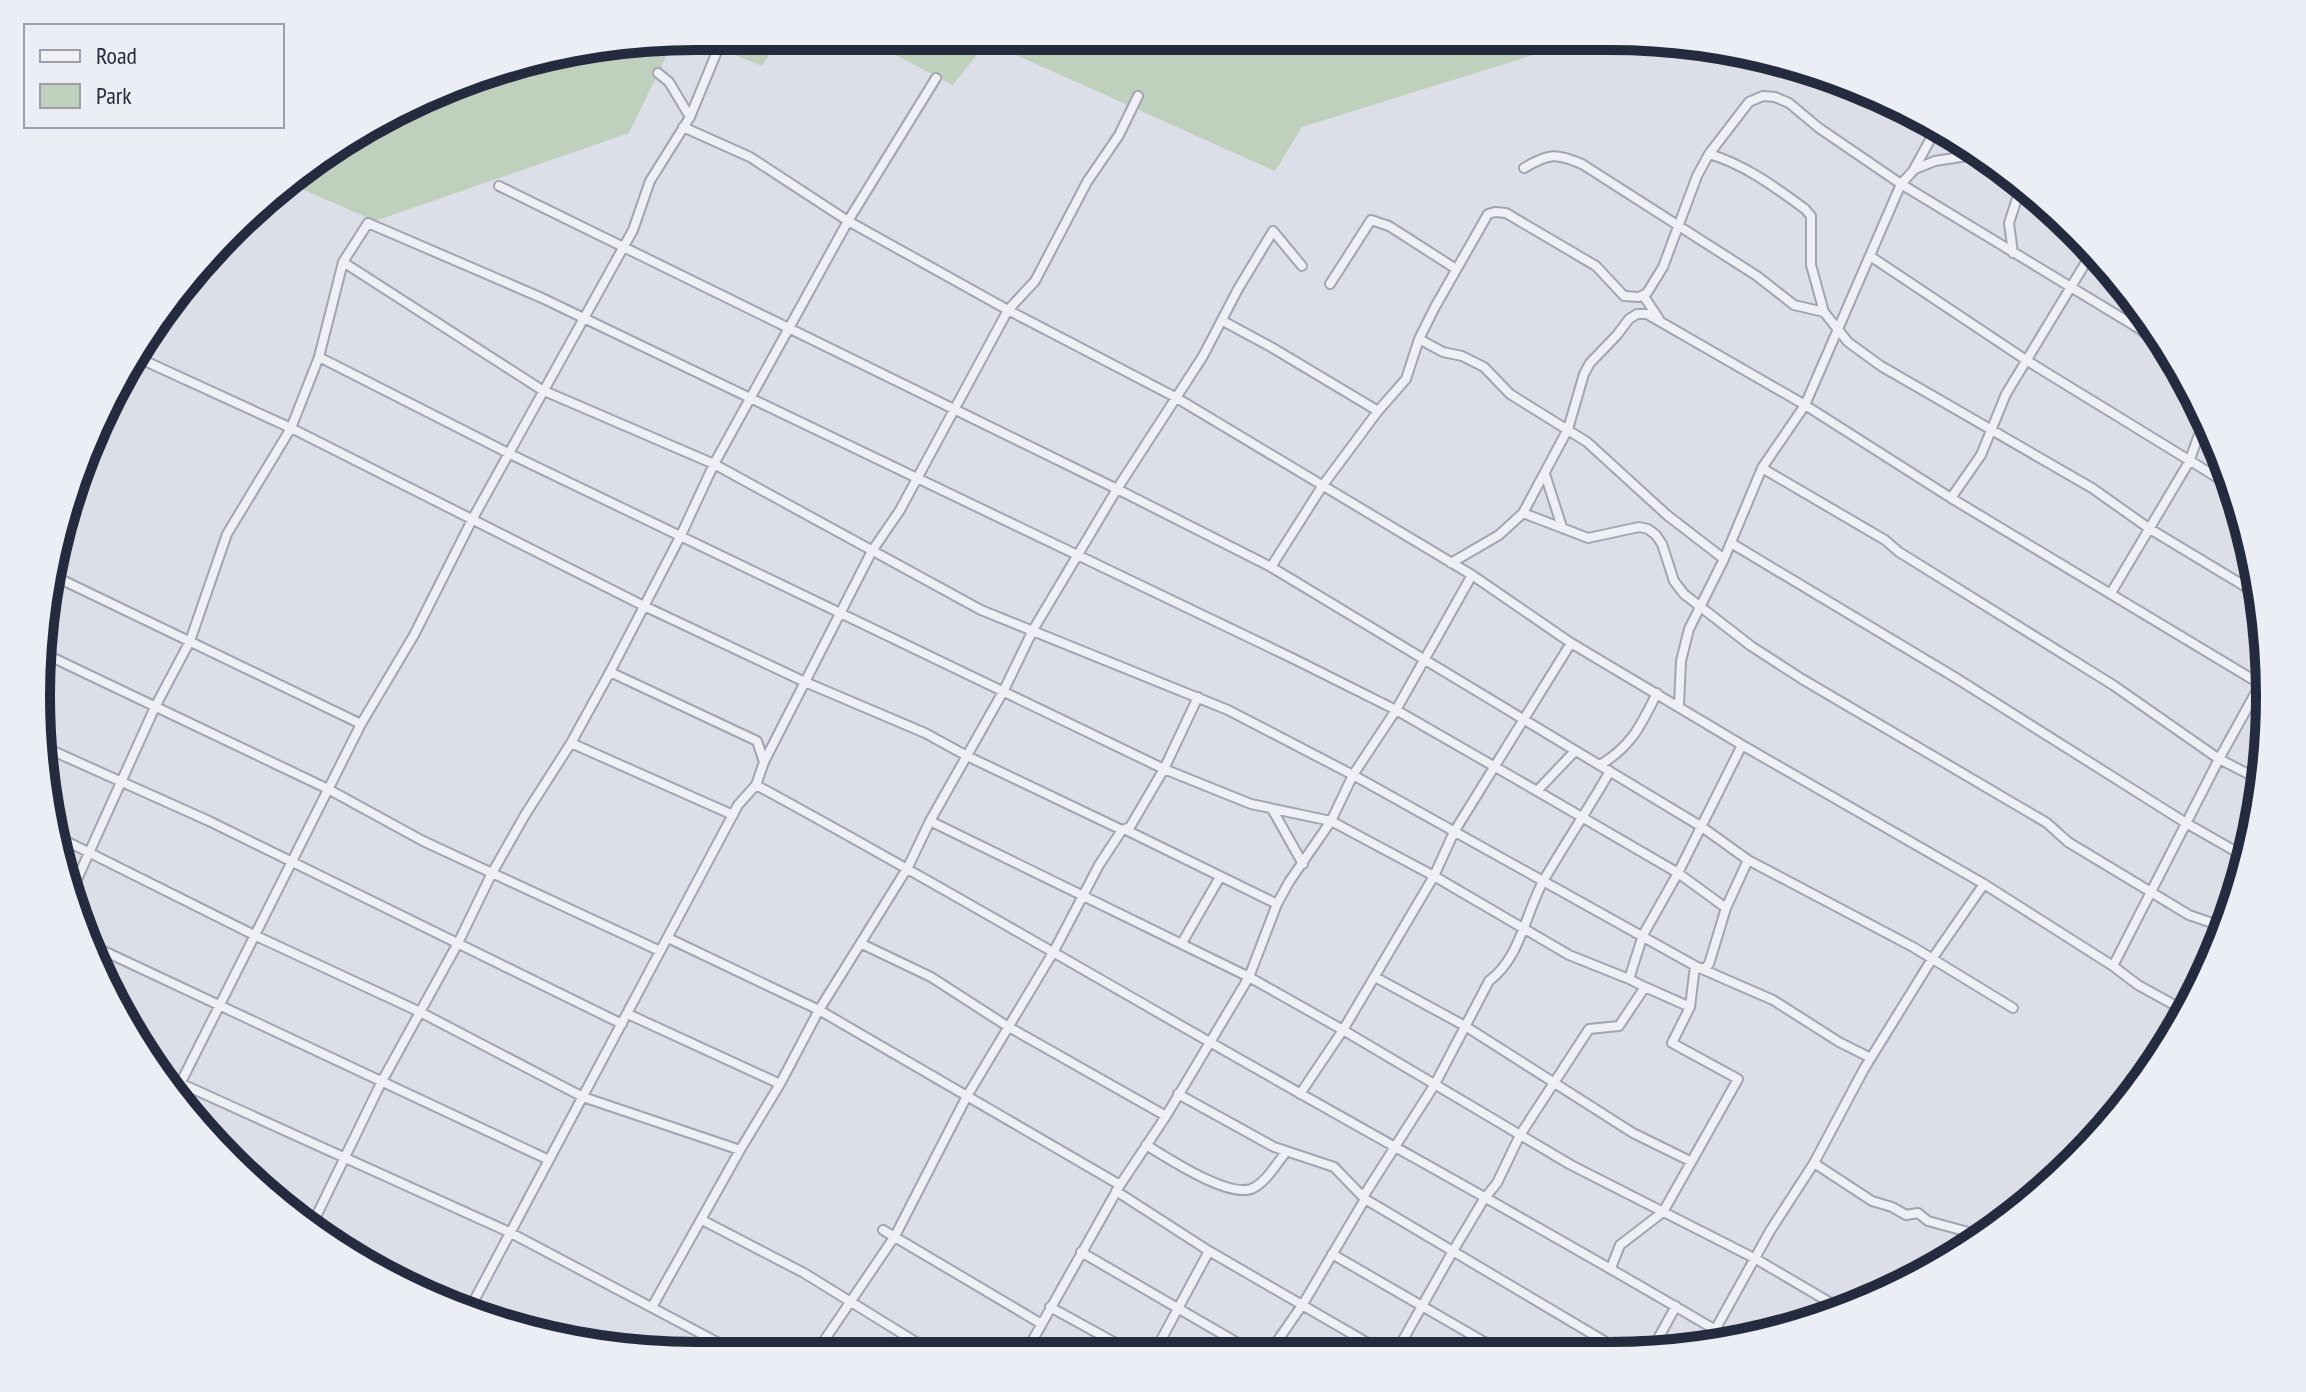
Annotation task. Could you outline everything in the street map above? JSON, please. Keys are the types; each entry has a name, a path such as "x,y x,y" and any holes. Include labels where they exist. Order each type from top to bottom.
{"street":[{"path":"717,1342 509,1232 180,1083 361,724 414,635 542,390 633,230 650,181 690,117 718,50"},
{"path":"658,73 669,82 690,117"},
{"path":"315,1218 381,1083 458,943 492,873 610,672 714,464 848,221 936,78"},
{"path":"473,1302 738,805 756,785 764,762 872,551 900,510 1008,310 1035,281 1087,182 1119,135 1138,96"},
{"path":"1271,567 1323,485 1406,379 1419,339 1482,220 1495,212 1506,213 1596,266 1624,296 1643,295 1663,267 1697,176 1709,154 1749,102 1763,96 1789,103 1819,128 1901,184 2144,332"},
{"path":"683,127 750,157 848,221 1008,310 1175,397 1472,575 1571,643 1984,884 2138,985 2176,1006"},
{"path":"1679,705 1684,647 1698,607 1724,559 1762,468 1805,405 1901,184 1913,171 1932,136"},
{"path":"1524,168 1539,159 1560,154 1582,164 1757,276 1794,305 1824,312"},
{"path":"1709,154 1730,160 1750,171 1811,216 1811,265 1824,312 1848,342 1881,366 2092,488 2150,529 2246,587"},
{"path":"1913,171 1935,161 1965,156"},
{"path":"499,186 1271,567 1702,827 1748,860 1932,959 2013,1008"},
{"path":"2013,253 2009,223 2018,195"},
{"path":"1330,284 1371,220 1389,226 1456,269"},
{"path":"77,880 155,707 190,641 227,534 291,428 319,357 343,262 368,223 585,319 1396,710 1678,873 1726,908"},
{"path":"652,1307 819,1010 908,867 1033,630 1117,489 1203,356 1273,231 1302,266"},
{"path":"1870,256 2026,360 2219,479"},
{"path":"1951,498 1981,455 1998,410 2087,261"},
{"path":"343,262 542,390 714,464 981,610 1198,697 1353,775 1695,966 1773,1000 1839,1042 1871,1058"},
{"path":"1643,295 1660,320"},
{"path":"1629,319 1631,298"},
{"path":"1451,563 1499,535 1523,513 1568,429 1584,374 1629,319 1637,314 1647,314 1805,405 1951,498 2256,681"},
{"path":"1223,321 1378,411"},
{"path":"1419,339 1443,352 1462,356 1484,367 1510,394 1587,442 1667,515 1724,559"},
{"path":"319,357 510,454 1164,769 1251,804 1331,821 1434,876 1569,955 1690,1007"},
{"path":"144,361 291,428 644,606 805,682 925,733 1277,904"},
{"path":"2111,593 2189,462 2200,433"},
{"path":"1762,468 1885,540 1899,552 2113,685 2219,759 2251,775"},
{"path":"1545,474 1562,527"},
{"path":"1523,513 1588,538 1639,527 1648,529 1662,544 1674,581 1698,607 1802,679 2047,823 2068,842 2189,915 2214,924"},
{"path":"1731,543 2237,852"},
{"path":"1031,1342 1118,1188 1166,1116 1249,977 1277,904 1331,821 1353,775 1396,710 1472,575"},
{"path":"61,579 361,724"},
{"path":"1300,1094 1375,977 1434,876 1454,832 1571,643"},
{"path":"51,657 328,789 423,841 660,951"},
{"path":"610,672 757,741 764,762"},
{"path":"1600,765 1618,755 1631,742 1657,693"},
{"path":"823,1342 895,1236 967,1096 1054,951 1082,896 1164,769 1198,697"},
{"path":"2113,966 2219,759 2256,699"},
{"path":"571,743 733,815"},
{"path":"1629,979 1643,935 1702,827 1742,745"},
{"path":"52,751 122,780 622,1024"},
{"path":"1537,791 1575,751"},
{"path":"1277,1342 1303,1304 1435,1084 1489,981 1500,973 1512,955 1543,881 1610,771"},
{"path":"756,785 908,867 1719,1332"},
{"path":"1272,809 1303,864"},
{"path":"930,821 1249,977 1571,1165 1756,1259 1831,1303"},
{"path":"67,841 254,935 420,1012 583,1097 740,1150"},
{"path":"1695,966 1705,968 1709,964 1726,908 1748,860"},
{"path":"1182,943 1220,877"},
{"path":"1715,1330 1770,1231 1814,1163 1871,1058 1932,959 1984,884"},
{"path":"668,938 819,1010 1118,1188 1209,1251 1367,1342"},
{"path":"862,944 931,977 1007,1026 1166,1116"},
{"path":"102,951 549,1160"},
{"path":"1611,1268 1620,1245 1663,1212 1738,1079 1672,1043 1690,1007 1695,966"},
{"path":"1375,977 1465,1026 1633,1133 1690,1161"},
{"path":"1402,1342 1484,1199 1497,1183 1520,1135 1589,1029 1619,1026 1645,987"},
{"path":"628,1014 780,1084"},
{"path":"1178,1094 1286,1152 1334,1167 1364,1198 1606,1342"},
{"path":"1146,1145 1193,1174 1224,1186 1248,1190 1259,1184 1286,1152"},
{"path":"1814,1163 1872,1201 1906,1215 1918,1213 1928,1221 1970,1232"},
{"path":"702,1220 804,1273 916,1342"},
{"path":"883,1230 1040,1323"},
{"path":"1160,1342 1209,1251"},
{"path":"1081,1252 1237,1342"},
{"path":"1332,1254 1485,1342"},
{"path":"1657,1340 1676,1306"},
{"path":"1050,1307 1114,1342"}],"green space":[{"path":"723,50 772,50 762,66"},
{"path":"886,50 981,50 953,85"},
{"path":"1005,50 1549,50 1302,127 1275,171"},
{"path":"669,51 629,133 375,221 298,187 373,137 449,99 488,84 570,62"}]}
